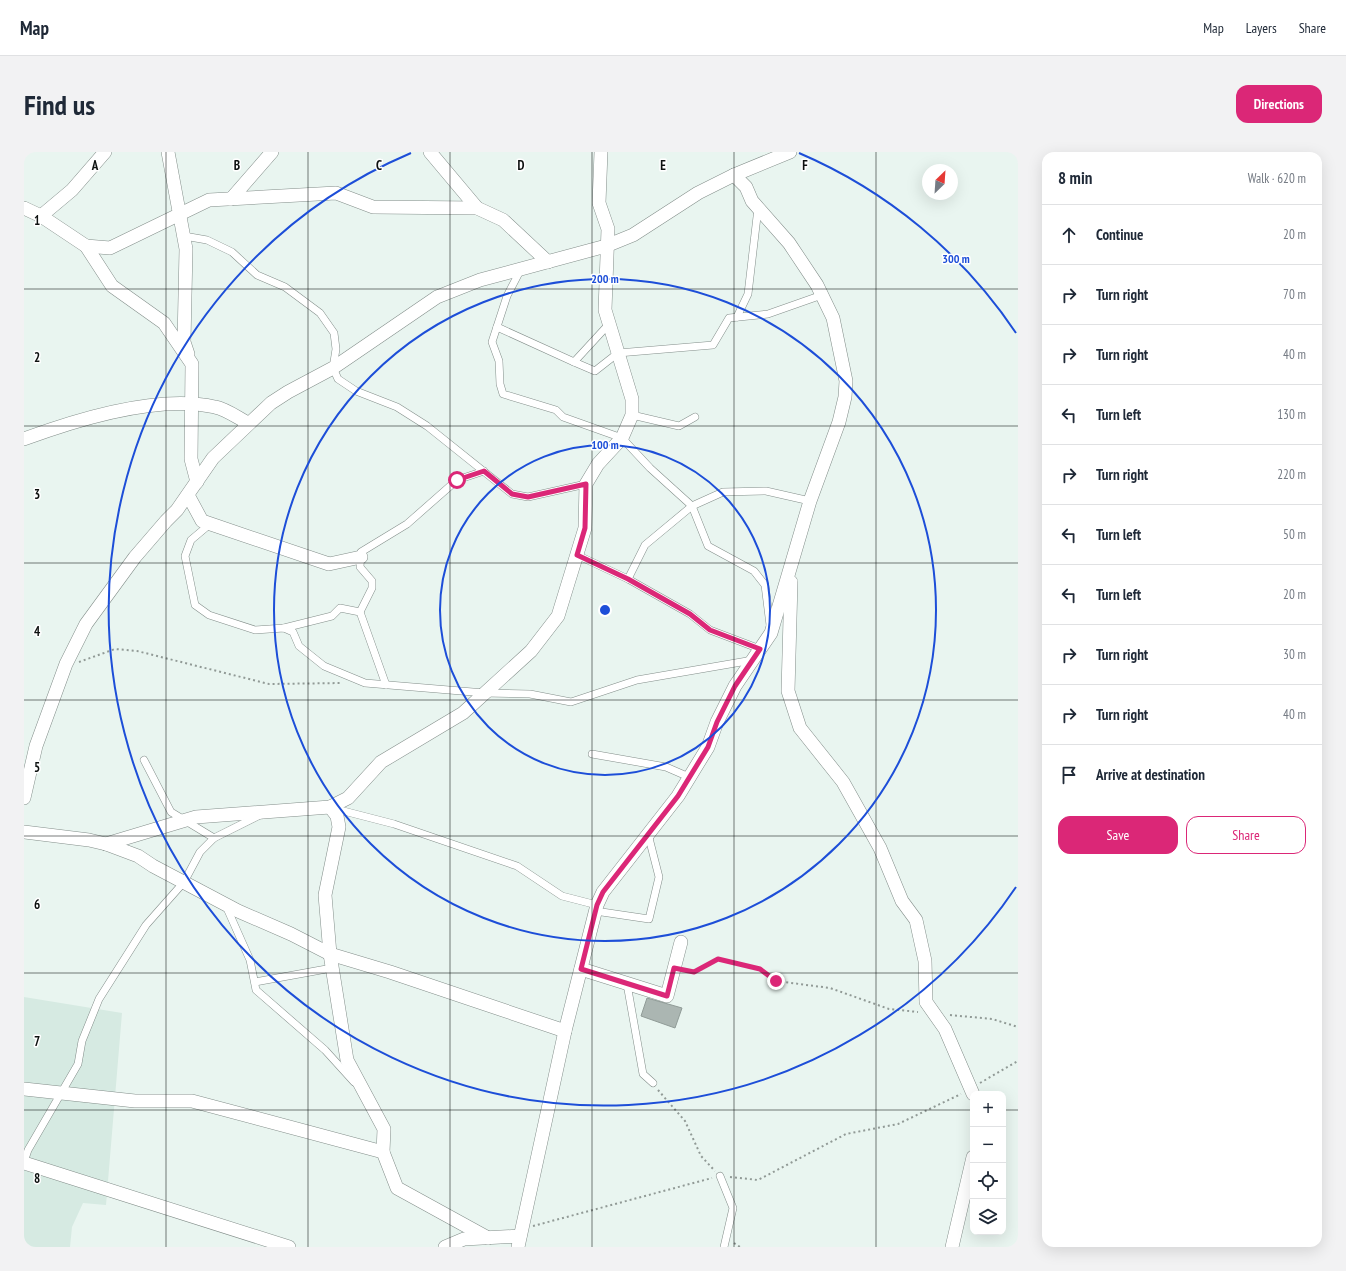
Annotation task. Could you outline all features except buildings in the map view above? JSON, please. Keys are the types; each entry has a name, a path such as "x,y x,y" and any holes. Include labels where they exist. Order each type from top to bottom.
{"street":[{"path":"42,216 72,190 105,152"},
{"path":"168,152 186,249 184,342 192,364 191,459 197,482"},
{"path":"231,199 272,152"},
{"path":"431,152 477,208"},
{"path":"106,844 196,817 330,807 348,798 381,762 463,713 531,651 558,616 585,528 586,484 598,464 622,438 632,415 632,399 605,310 606,246 608,229 599,203 601,152"},
{"path":"24,798 36,746 66,664 86,624 96,608 135,557 188,495 213,458 248,423 271,403 288,392 333,368 437,297 460,286 606,246 633,235 698,193 734,175 790,152"},
{"path":"445,1247 464,1239 520,1236 565,1032 596,908 603,892 678,796 708,747 717,722 735,686 771,633 810,501 839,422 845,397 846,381 833,318 817,285 789,243 752,201 746,188 734,175"},
{"path":"86,246 110,248 209,200 336,193 372,207 477,208 503,220 548,262"},
{"path":"24,208 42,216 86,246 112,286 164,323 192,364"},
{"path":"24,439 54,428 143,405 192,405 216,407 248,423"},
{"path":"188,495 202,521 210,524 329,564 361,557"},
{"path":"791,564 788,691 800,728 843,782 880,848 902,900 916,920 925,961 926,1002 945,1029 972,1091"},
{"path":"330,807 337,816 339,827 325,895 330,954 347,1060 384,1128 383,1152 397,1188 488,1238"},
{"path":"24,832 106,844 138,856 226,904 330,954 390,972 565,1032"},
{"path":"581,969 667,996 681,942"},
{"path":"24,1089 135,1101 192,1101 383,1152"},
{"path":"24,1163 289,1247"},
{"path":"952,1247 972,1163"}],"lane":[{"path":"737,317 748,294 758,208"},
{"path":"184,236 207,240 232,252 256,275 285,287 320,313 334,333 336,349 333,368 338,379 356,391 397,407 427,426 512,494 528,497 586,484"},
{"path":"521,269 507,296 492,342 499,361 500,384 503,394 556,410 563,417 622,438 650,468 692,506 708,546 754,571 765,585 771,633"},
{"path":"497,327 595,371 618,353 713,345 729,318 768,314 822,295"},
{"path":"574,362 609,324"},
{"path":"632,415 678,426 695,417"},
{"path":"386,685 360,612 372,588 372,581 360,567 361,552 407,524 457,480 484,471"},
{"path":"628,579 644,544 692,506 723,492 766,491 810,501"},
{"path":"210,524 191,540 185,556 195,605 208,616 255,630 284,628 332,616 340,608 360,612"},
{"path":"577,555 628,579 690,614 710,630 760,649"},
{"path":"284,628 293,632 299,646 324,666 365,683 485,693 530,694 571,702 637,680 753,660"},
{"path":"592,754 666,767 690,777"},
{"path":"144,760 171,812 183,821 214,838"},
{"path":"330,807 394,824 517,866 562,896 596,908 649,919 659,877 648,834"},
{"path":"24,1163 28,1150 78,1064 82,1041 99,999 146,925 184,882 200,852 214,838 268,812"},
{"path":"226,904 250,960 256,990 325,1050 366,1096"},
{"path":"255,982 332,968"},
{"path":"627,984 643,1074 653,1083"},
{"path":"720,1176 733,1208 724,1247"}],"path":[{"path":"66,664 83,662 115,649 137,651 269,684 343,684"},
{"path":"674,968 694,972 718,959 760,969 776,981 830,988 889,1009 992,1019 1018,1027"},
{"path":"972,1091 1018,1061"},
{"path":"653,1083 685,1121 701,1156 720,1176"},
{"path":"520,1236 536,1227 554,1220 720,1176 758,1180 846,1134 898,1124 970,1092"}],"shaded area":[{"path":"24,997 122,1013 106,1205 83,1203 72,1227 70,1247 24,1247"}],"route":[{"path":"457,480 484,471 512,494 528,497 586,484 585,528 577,555 628,579 690,614 710,630 760,649 735,686 717,722 708,747 678,796 603,892 597,905 581,969 667,996 674,968 694,972 718,959 760,969 776,981"}]}
